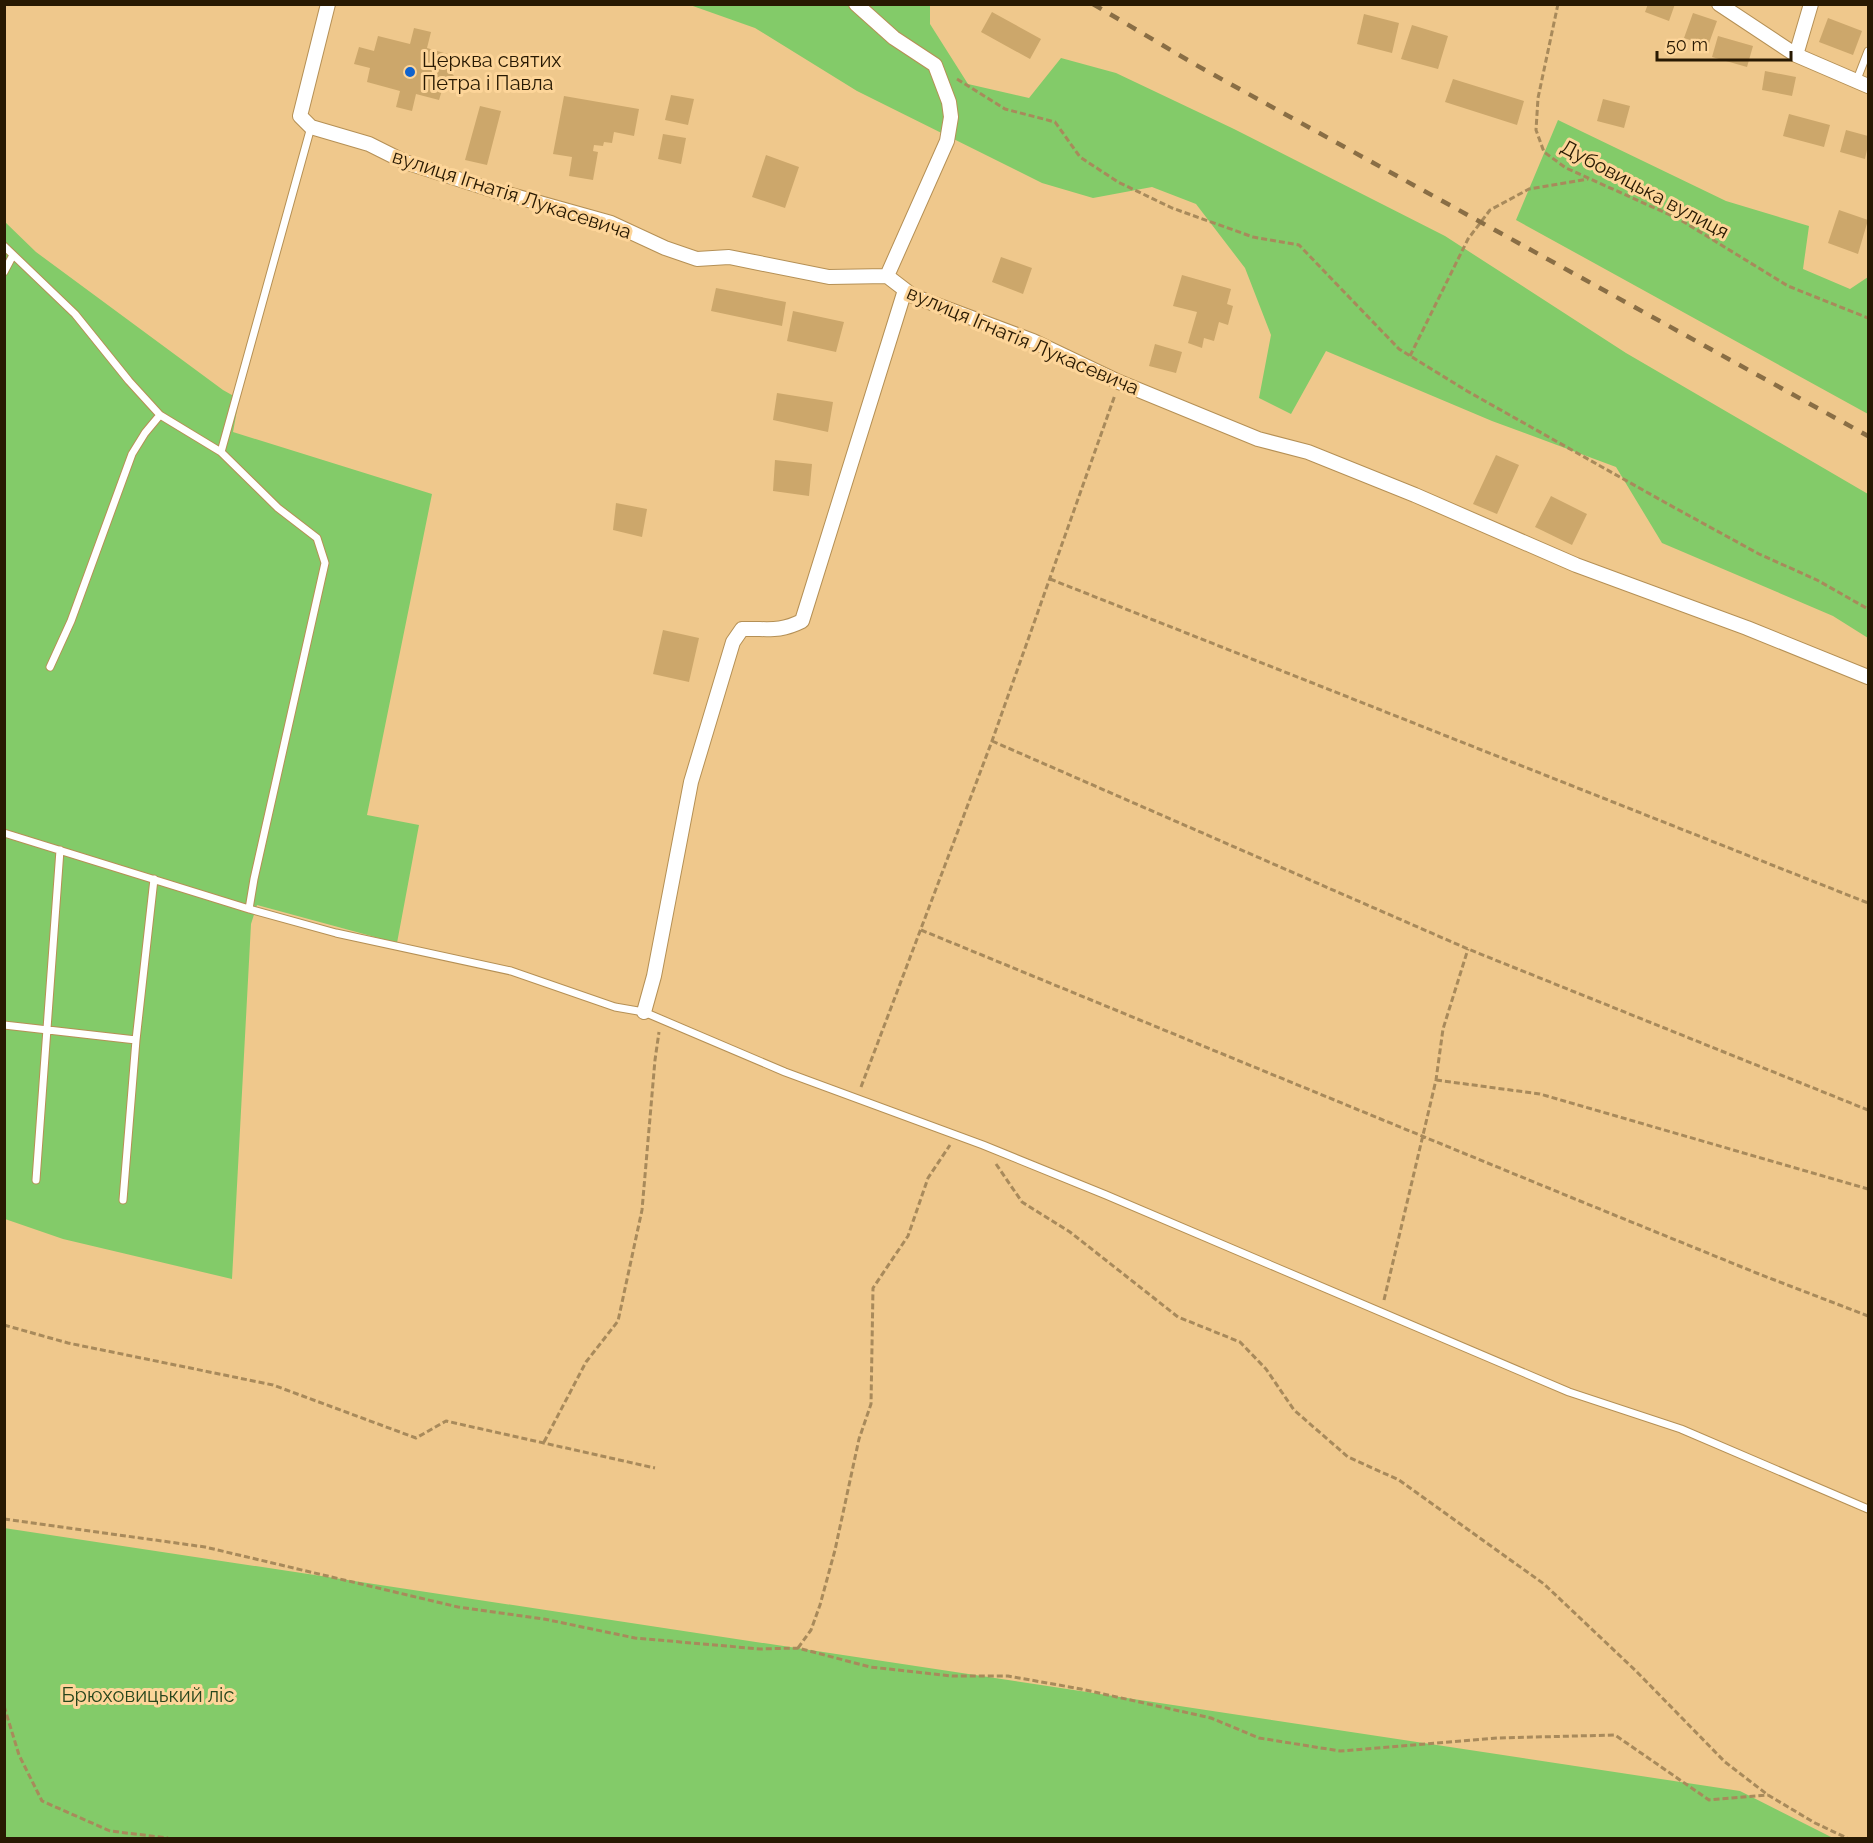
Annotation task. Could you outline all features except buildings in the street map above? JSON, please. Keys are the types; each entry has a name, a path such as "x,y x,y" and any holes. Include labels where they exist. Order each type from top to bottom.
{"street":[{"path":"311,127 300,116 328,4"},
{"path":"856,4 894,38 936,65 949,102 951,117 947,141 887,276"},
{"path":"1719,4 1796,55 1862,84"},
{"path":"1796,55 1811,4"},
{"name":"вулиця Ігнатія Лукасевича","path":"311,127 369,144 405,162 438,174 611,223 665,248 697,259 729,257 829,277 887,276 913,297 1033,341 1119,382 1258,439 1308,452 1415,495 1576,565 1747,628 1869,677"},
{"path":"644,1012 654,976 691,782 733,642 742,629 775,630 788,628 802,621 905,290"}],"lane":[{"path":"1862,84 1869,51"},
{"path":"221,452 311,127"},
{"path":"4,246 75,314 160,416 221,452 278,508 317,538 325,563 249,909"},
{"path":"4,272 13,255"},
{"path":"50,667 71,621 132,454 160,416"},
{"path":"4,833 249,909 336,933 511,971 615,1007 644,1012 785,1072 983,1145 1106,1195 1569,1392 1681,1429 1869,1509"},
{"path":"36,1180 60,850"},
{"path":"123,1200 136,1040 154,879"},
{"path":"4,1025 136,1040"}],"path":[{"name":"Дубовицька вулиця","path":"1558,4 1538,98 1536,130 1544,152 1566,168 1679,219 1788,286 1869,318"},
{"path":"936,65 1005,109 1055,122 1080,157 1118,182 1172,208 1253,237 1299,245 1399,349 1467,391 1748,548 1817,580 1869,609"},
{"path":"1410,356 1468,239 1490,210 1528,189 1590,179"},
{"path":"857,1099 992,741 1119,382"},
{"path":"1050,579 1869,903"},
{"path":"992,741 1468,949 1869,1110"},
{"path":"921,930 1759,1274 1869,1316"},
{"path":"1382,1313 1436,1080 1443,1029 1468,949"},
{"path":"543,1443 586,1362 618,1321 642,1210 655,1060 661,1019"},
{"path":"1436,1080 1540,1094 1869,1189"},
{"path":"798,1648 811,1630 820,1605 835,1550 859,1439 871,1404 873,1288 908,1236 928,1178 956,1136"},
{"path":"983,1145 1022,1202 1070,1232 1178,1317 1240,1342 1266,1369 1294,1410 1348,1457 1399,1480 1544,1584 1636,1671 1725,1762 1768,1795 1847,1839"},
{"path":"4,1324 68,1343 273,1385 416,1438 446,1421 655,1468"},
{"path":"4,1519 205,1547 458,1607 544,1619 635,1638 760,1649 798,1648 870,1667 952,1676 1008,1676 1081,1689 1211,1718 1259,1738 1340,1751 1497,1738 1615,1735 1709,1800 1768,1795"},
{"path":"4,1706 19,1755 42,1801 110,1831 168,1839"}],"green space":[{"path":"690,5 930,5 930,24 968,84 1029,98 1061,58 1116,73 1234,129 1445,236 1626,353 1868,494 1868,638 1833,616 1662,543 1616,467 1492,421 1326,351 1291,414 1259,398 1271,335 1245,268 1196,204 1152,187 1093,198 1042,183 857,91 755,28"},
{"path":"1558,120 1726,201 1809,226 1803,269 1850,289 1868,277 1868,414 1516,220"},
{"path":"4,221 36,252 223,390 239,399 233,432 432,494 367,815 419,825 397,943 257,905 251,924 232,1279 63,1239 5,1219"},
{"name":"Брюховицький ліс","path":"4,1528 1740,1791 1833,1838 5,1838"}],"railway":[{"path":"1093,4 1196,65 1868,436"}],"place":[{"name":"Церква святих Петра і Павла","path":"410,72"}]}
